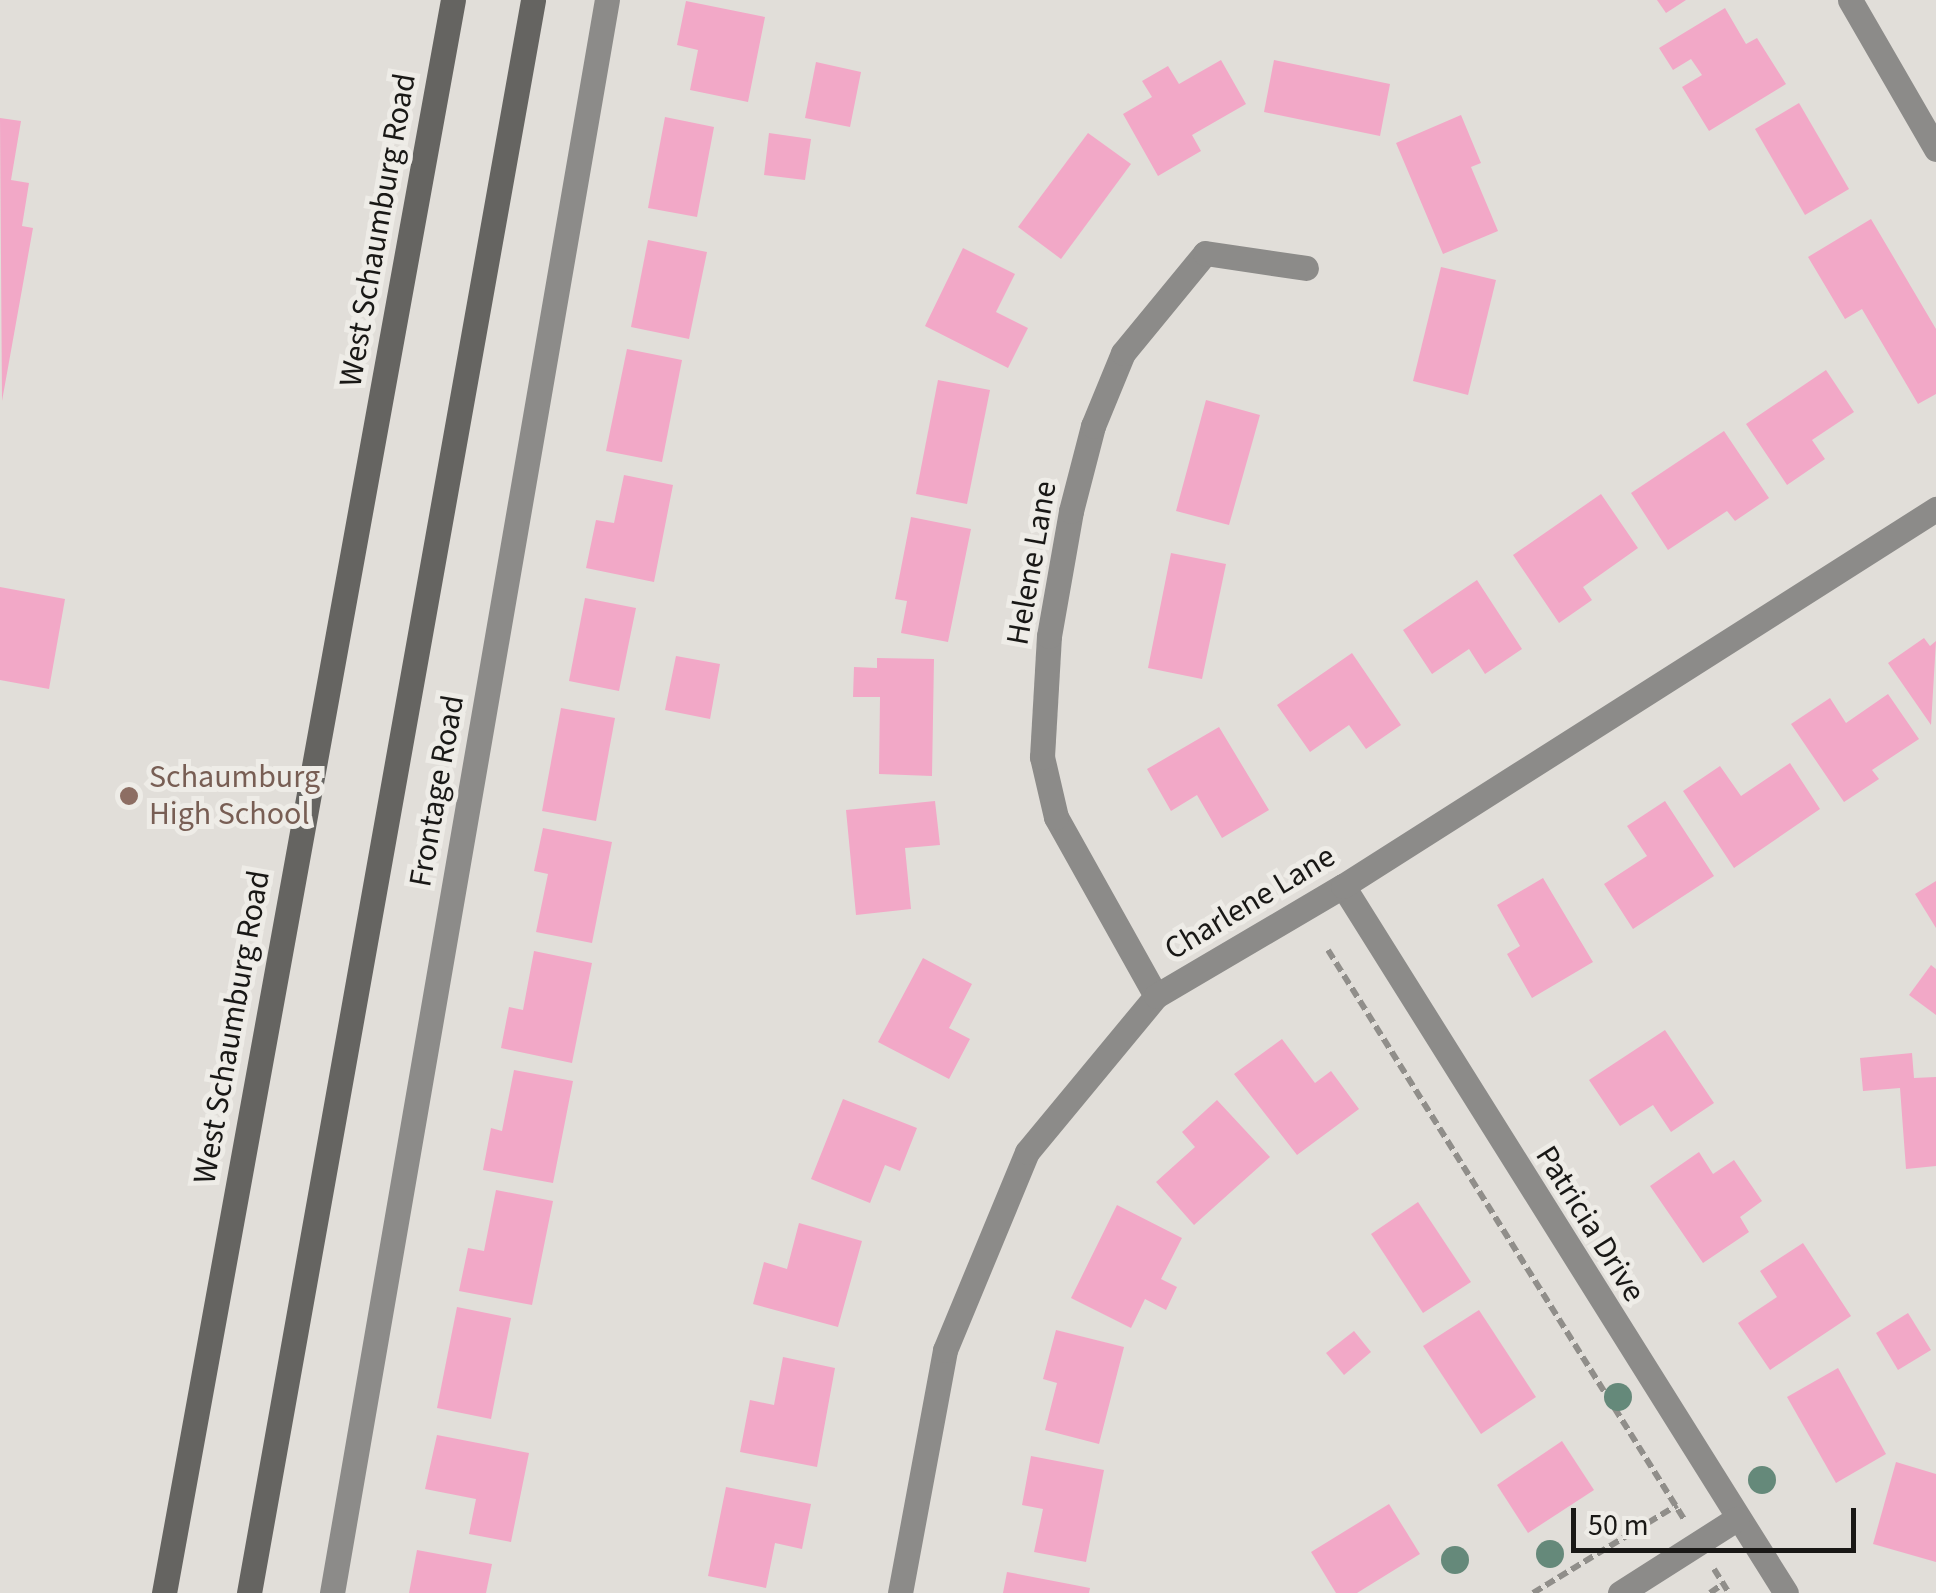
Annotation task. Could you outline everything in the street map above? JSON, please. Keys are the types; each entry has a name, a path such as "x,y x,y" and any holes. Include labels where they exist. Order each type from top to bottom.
{"main road":[{"name":"West Schaumburg Road","path":"164,1593 453,0"},
{"path":"249,1593 533,0"}],"street":[{"name":"Frontage Road","path":"332,1593 607,0"},
{"path":"1850,0 1936,149"},
{"name":"Helene Lane","path":"1156,996 1056,817 1042,757 1049,636 1071,512 1093,426 1123,352 1205,252 1306,268"},
{"name":"Charlene Lane","path":"900,1593 946,1350 1027,1152 1156,996 1343,886 1936,509"},
{"name":"Patricia Drive","path":"1343,886 1736,1519 1786,1593"},
{"path":"1620,1593 1736,1519"}],"path":[{"path":"1328,950 1729,1593"},
{"path":"1534,1593 1676,1505"},
{"path":"1710,1593 1723,1584"}],"building":[{"path":"1657,0 1686,0 1666,13"},
{"path":"686,1 765,17 748,102 690,90 698,50 677,45"},
{"path":"1725,8 1746,44 1757,38 1786,84 1709,131 1682,87 1702,75 1691,59 1673,70 1659,48"},
{"path":"1221,60 1246,104 1192,135 1201,151 1158,176 1123,114 1152,97 1142,81 1168,66 1179,84"},
{"path":"1274,60 1390,84 1380,136 1264,112"},
{"path":"816,62 861,72 850,127 805,118"},
{"path":"1799,103 1849,189 1805,215 1755,129"},
{"path":"1461,115 1481,163 1471,167 1498,231 1443,254 1396,143"},
{"path":"665,117 714,127 697,217 648,208"},
{"path":"0,118 21,121 11,180 29,183 22,226 33,228 2,401"},
{"path":"769,133 811,139 805,180 764,175"},
{"path":"1088,133 1131,164 1061,259 1018,227"},
{"path":"1871,219 1936,329 1936,394 1918,404 1862,309 1845,319 1808,257"},
{"path":"648,240 707,252 689,339 631,327"},
{"path":"963,248 1015,274 996,312 1028,328 1008,368 925,326"},
{"path":"1441,267 1496,280 1468,395 1413,381"},
{"path":"627,349 682,360 662,462 606,451"},
{"path":"1826,370 1854,412 1812,440 1825,459 1787,485 1746,424"},
{"path":"938,380 990,390 967,504 916,494"},
{"path":"1206,400 1260,415 1229,525 1176,511"},
{"path":"1724,431 1769,498 1735,521 1727,511 1668,550 1631,493"},
{"path":"624,475 673,485 654,582 586,568 596,520 614,523"},
{"path":"1601,494 1638,548 1583,587 1592,600 1559,623 1513,555"},
{"path":"911,517 971,529 948,642 901,633 907,601 895,599"},
{"path":"1171,553 1226,564 1202,679 1148,668"},
{"path":"1477,580 1522,649 1485,674 1469,649 1432,674 1403,630"},
{"path":"0,587 65,599 49,689 0,680"},
{"path":"585,598 636,608 619,691 569,681"},
{"path":"1924,638 1930,646 1936,641 1931,725 1888,663"},
{"path":"1352,653 1401,725 1366,749 1349,725 1310,752 1277,705"},
{"path":"676,656 720,664 710,719 665,710"},
{"path":"877,658 934,659 932,776 879,774 880,697 853,697 854,667 877,668"},
{"path":"1888,694 1919,739 1872,770 1879,779 1844,802 1791,724 1830,698 1846,723"},
{"path":"561,708 615,718 596,821 542,811"},
{"path":"1219,727 1269,810 1222,838 1197,795 1171,811 1147,769"},
{"path":"1790,763 1820,809 1734,868 1683,791 1720,766 1741,796"},
{"path":"935,801 940,845 905,848 911,909 856,915 846,810"},
{"path":"1665,801 1714,876 1633,929 1604,884 1647,856 1627,826"},
{"path":"543,828 612,842 592,943 536,932 548,874 534,871"},
{"path":"1543,878 1593,962 1532,998 1507,954 1520,946 1497,905"},
{"path":"1936,881 1936,928 1915,894"},
{"path":"534,951 592,963 572,1063 501,1048 509,1007 523,1010"},
{"path":"923,958 972,984 949,1028 970,1039 949,1079 878,1042"},
{"path":"1931,965 1936,969 1936,1015 1909,995"},
{"path":"1665,1030 1714,1103 1671,1132 1653,1105 1620,1126 1589,1080"},
{"path":"1282,1039 1315,1083 1331,1071 1359,1109 1297,1155 1234,1074"},
{"path":"1912,1053 1914,1078 1936,1077 1936,1166 1906,1169 1900,1088 1863,1091 1860,1058"},
{"path":"514,1070 573,1081 553,1183 483,1170 491,1128 502,1131"},
{"path":"843,1099 917,1128 900,1171 885,1165 870,1203 811,1179"},
{"path":"1217,1100 1270,1157 1194,1225 1156,1182 1195,1147 1182,1132"},
{"path":"1699,1152 1713,1174 1734,1160 1762,1201 1740,1217 1749,1232 1703,1263 1650,1186"},
{"path":"496,1190 553,1201 532,1305 459,1291 468,1248 484,1251"},
{"path":"1418,1202 1471,1282 1423,1313 1371,1234"},
{"path":"1117,1205 1182,1238 1161,1279 1177,1287 1166,1310 1145,1299 1131,1328 1071,1298"},
{"path":"799,1223 862,1241 838,1327 753,1304 764,1262 787,1269"},
{"path":"1803,1243 1851,1316 1770,1370 1738,1323 1777,1297 1760,1271"},
{"path":"457,1307 511,1318 491,1419 437,1408"},
{"path":"1479,1310 1536,1397 1481,1434 1423,1346"},
{"path":"1908,1313 1931,1350 1898,1370 1876,1333"},
{"path":"1056,1330 1124,1347 1099,1444 1045,1430 1057,1383 1043,1379"},
{"path":"1354,1331 1371,1352 1344,1375 1326,1353"},
{"path":"783,1357 835,1368 817,1467 740,1452 750,1400 774,1405"},
{"path":"1838,1368 1886,1454 1836,1483 1787,1397"},
{"path":"437,1435 529,1453 511,1542 469,1534 476,1499 425,1489"},
{"path":"1562,1441 1594,1490 1528,1533 1497,1485"},
{"path":"1031,1456 1104,1470 1086,1562 1034,1552 1043,1509 1022,1505"},
{"path":"1896,1462 1936,1474 1936,1562 1873,1544"},
{"path":"726,1487 811,1504 802,1549 775,1543 766,1588 708,1576"},
{"path":"1389,1504 1420,1554 1357,1593 1336,1593 1311,1552"},
{"path":"417,1550 492,1564 486,1593 409,1593"},
{"path":"1007,1572 1090,1588 1089,1593 1003,1593"}],"place":[{"name":"Schaumburg High School","path":"129,796"}]}
